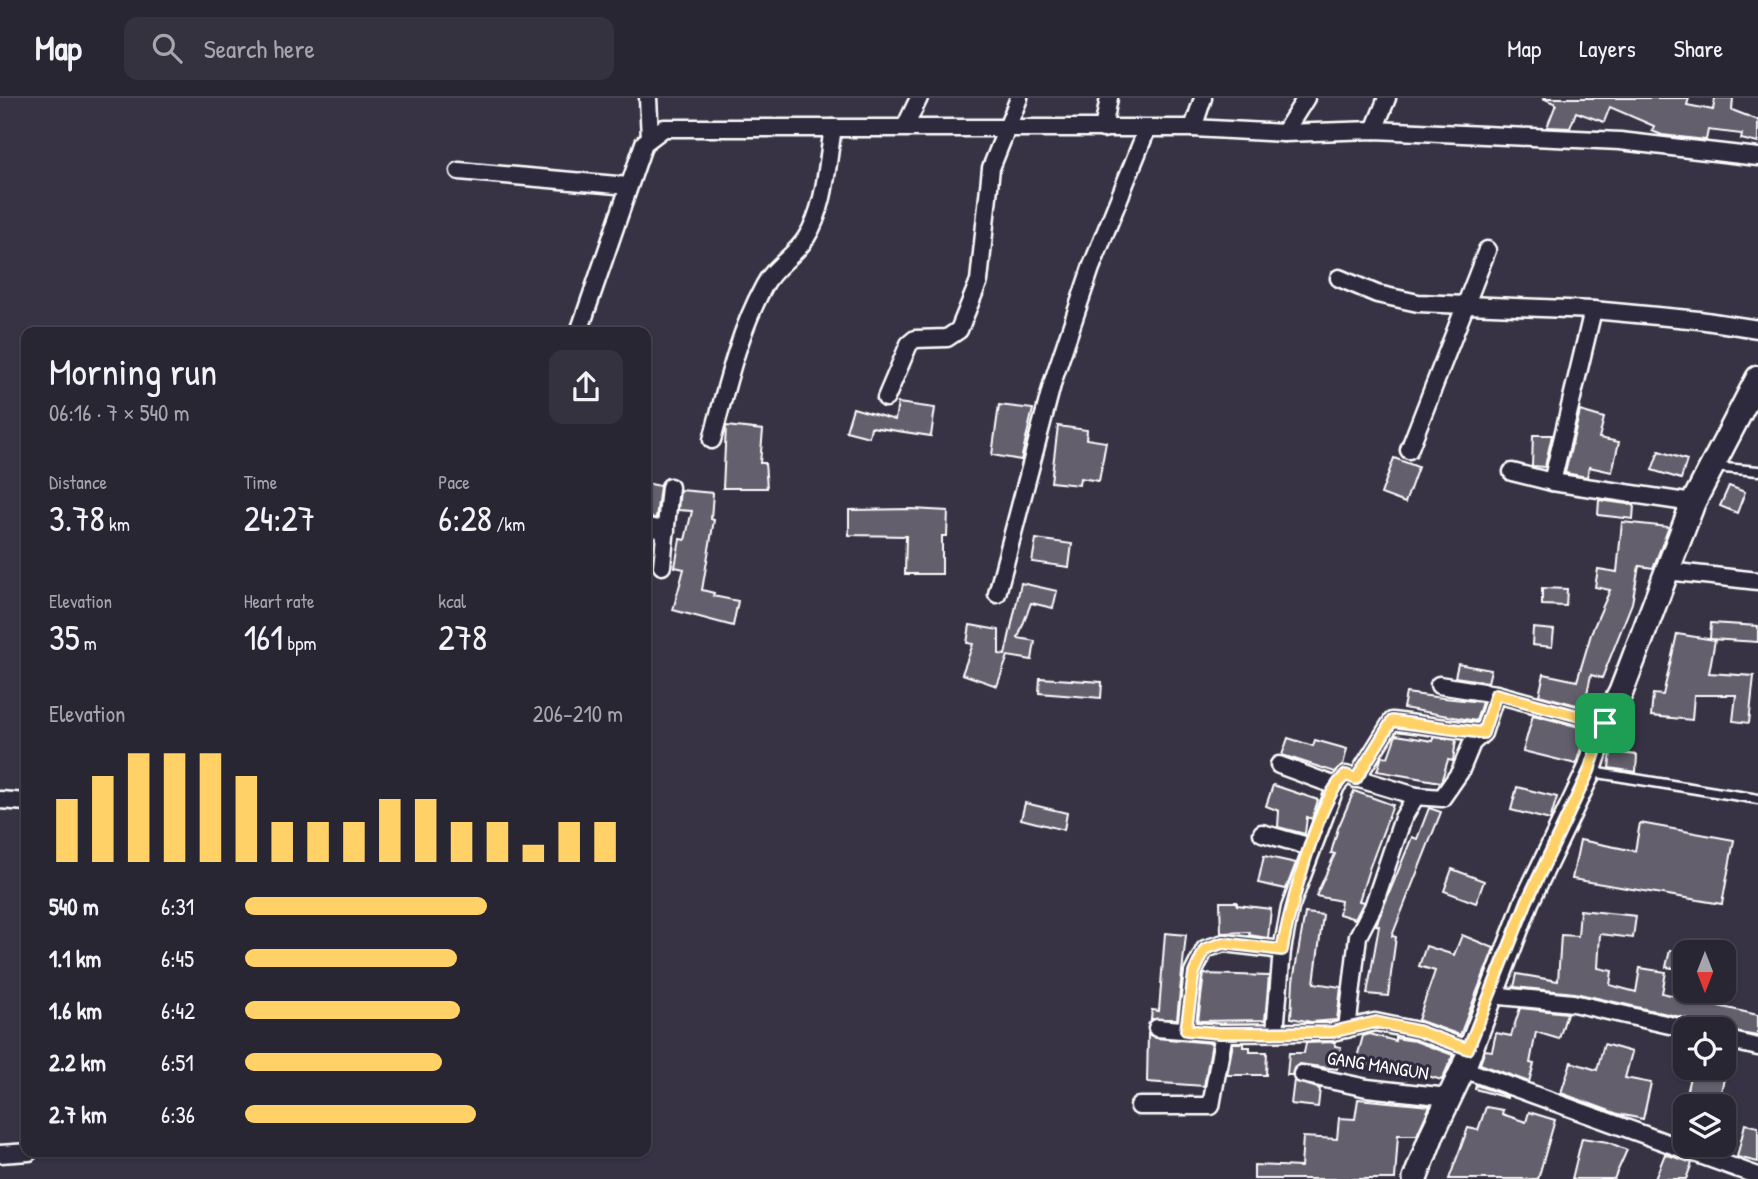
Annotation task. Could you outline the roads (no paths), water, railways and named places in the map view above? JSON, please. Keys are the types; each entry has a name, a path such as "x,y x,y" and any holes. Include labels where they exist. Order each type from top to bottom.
{"street":[{"path":"648,98 650,138"},
{"path":"905,127 919,98"},
{"path":"886,398 909,344 915,339 947,338 959,330 979,281 991,168 1019,98"},
{"path":"1103,129 1109,98"},
{"path":"1193,128 1203,98"},
{"path":"1284,133 1306,98"},
{"path":"1374,130 1387,98"},
{"path":"581,327 644,143 664,128 1193,128 1284,133 1374,130 1620,141 1758,157"},
{"path":"712,440 748,320 765,284 780,264 805,240 813,224 833,128"},
{"path":"997,594 1053,381 1091,268 1147,129"},
{"path":"459,171 628,186"},
{"path":"1409,450 1437,383 1464,303 1487,250"},
{"path":"1339,278 1399,300 1593,310 1699,320 1758,329"},
{"path":"1552,482 1593,310"},
{"path":"1415,1179 1466,1059 1527,901 1589,771 1605,723 1621,692 1693,503 1758,378"},
{"path":"1512,472 1552,482 1636,492 1693,503"},
{"path":"662,566 670,487"},
{"path":"651,528 666,530"},
{"path":"1667,571 1758,581"},
{"path":"1438,685 1496,694 1605,723"},
{"path":"1275,1032 1282,950 1290,908 1336,786 1346,775 1416,796 1441,797 1460,772 1472,743 1483,733 1496,694"},
{"path":"1356,779 1392,721 1483,733"},
{"path":"1279,765 1336,786"},
{"path":"1347,1029 1358,936 1373,907 1402,818 1416,796"},
{"path":"0,800 21,802"},
{"path":"1262,833 1311,847"},
{"path":"1186,1030 1194,973 1205,949 1223,943 1282,950"},
{"path":"1490,996 1573,1003 1673,1026"},
{"path":"1157,1028 1224,1033 1332,1032 1376,1022 1400,1026 1466,1059 1758,1176"},
{"path":"1139,1106 1211,1106 1224,1033"},
{"path":"1736,1042 1758,1047"},
{"name":"GANG MANGUN","path":"1302,1074 1367,1088 1448,1097"},
{"path":"0,1154 21,1153"}],"lane":[{"path":"1710,467 1758,471"},
{"path":"1589,771 1758,799"}]}
